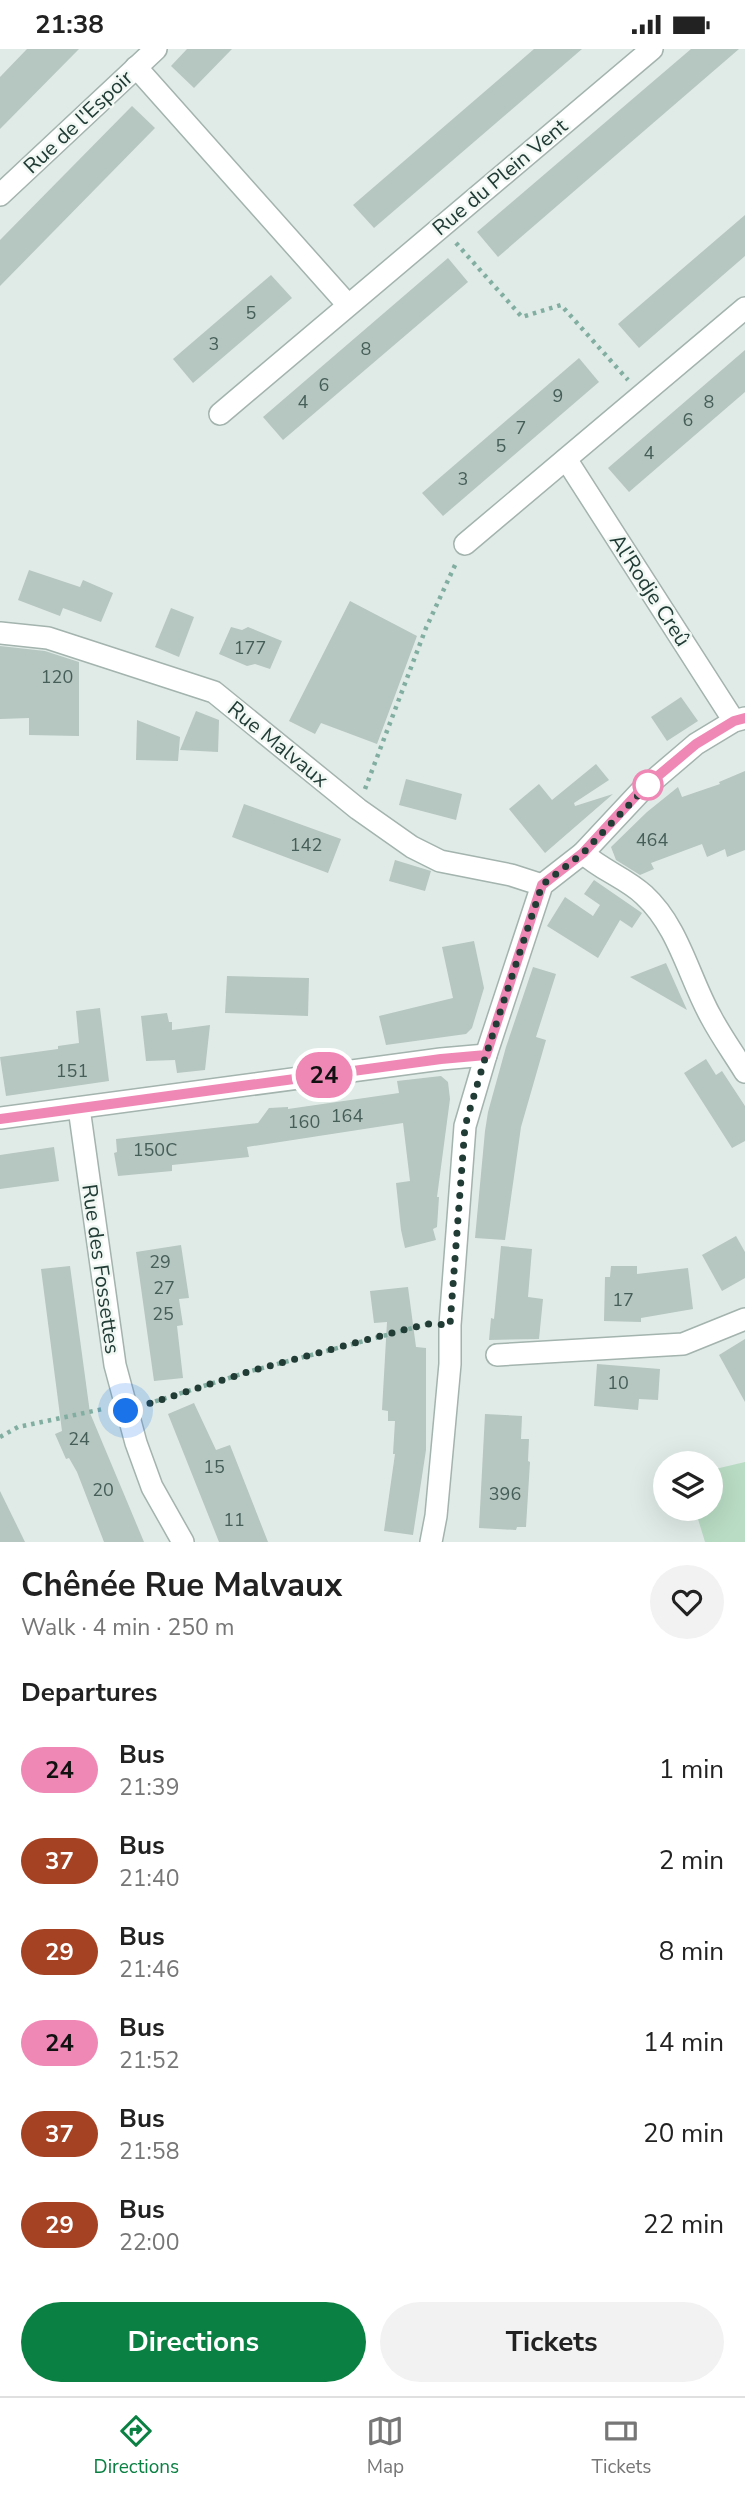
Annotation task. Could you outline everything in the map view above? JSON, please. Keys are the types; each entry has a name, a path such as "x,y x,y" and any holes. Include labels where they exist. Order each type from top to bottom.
{"street":[{"name":"Rue de l'Espoir","path":"0,195 156,49"},
{"name":"Rue du Plein Vent","path":"220,414 652,49"},
{"path":"136,67 348,305"},
{"path":"465,544 745,308"},
{"name":"Al'Rodje Creû","path":"566,459 740,719"},
{"name":"Rue Malvaux","path":"0,633 48,638 214,692 358,809 412,847 440,861 511,874 542,885"},
{"path":"431,1542 436,1516 450,1364 450,1325 465,1126 542,885 583,853 640,791 696,744 740,719"},
{"path":"583,853 645,896 658,913 674,937 711,1017 745,1072"},
{"path":"0,1118 486,1055"},
{"name":"Rue des Fossettes","path":"79,1108 115,1365 125,1408 152,1487 183,1542"},
{"path":"497,1355 683,1344 745,1319"}],"path":[{"path":"441,227 522,317 561,305 642,396"},
{"path":"358,809 426,628 465,544"},
{"path":"0,1437 18,1427 125,1408 428,1324 450,1325"}],"green space":[{"path":"745,1462 745,1542 705,1542 699,1521 723,1521 723,1467"}],"building":[{"path":"27,49 79,49 0,129 0,77"},
{"path":"187,49 232,49 194,88 171,66"},
{"path":"534,49 582,49 374,228 353,205"},
{"path":"691,49 739,49 498,257 477,232"},
{"path":"132,106 155,128 0,286 0,240"},
{"path":"745,215 745,256 639,348 618,324"},
{"path":"448,258 468,282 283,440 263,417"},
{"path":"271,275 292,298 193,383 173,359"},
{"path":"745,350 745,392 629,492 608,468"},
{"path":"579,358 599,382 443,516 422,493"},
{"path":"29,570 80,587 83,580 113,593 101,622 63,608 60,616 18,600"},
{"path":"350,601 417,636 377,744 321,723 315,734 289,721"},
{"path":"171,608 194,617 179,657 155,647"},
{"path":"231,627 242,630 248,627 282,641 270,669 255,664 247,666 219,654"},
{"path":"0,646 45,651 79,662 79,736 29,735 29,718 0,719"},
{"path":"681,697 698,721 667,741 651,717"},
{"path":"196,711 219,720 218,752 180,750"},
{"path":"137,720 180,737 178,761 136,760"},
{"path":"596,764 609,780 574,803 575,806 613,794 545,853 509,809 539,784 552,800"},
{"path":"745,771 745,850 727,857 725,849 707,857 702,844 651,863 654,869 640,875 616,860 611,847 678,787 682,797 720,784 719,782"},
{"path":"406,779 462,794 456,820 399,805"},
{"path":"244,804 341,839 328,873 232,837"},
{"path":"395,860 431,871 425,891 389,881"},
{"path":"594,880 642,913 632,928 620,920 598,958 547,926 565,897 593,916 600,905 584,894"},
{"path":"474,941 484,988 472,1028 466,1034 386,1045 379,1016 453,998 442,947"},
{"path":"666,963 687,1010 630,977"},
{"path":"533,967 556,974 536,1037 546,1040 521,1127 505,1240 475,1238 488,1112"},
{"path":"227,976 309,978 308,1016 225,1013"},
{"path":"100,1008 109,1081 6,1096 0,1057 58,1049 58,1046 79,1043 76,1011"},
{"path":"167,1013 169,1022 172,1022 172,1030 210,1025 205,1070 177,1073 175,1060 146,1061 141,1016"},
{"path":"706,1059 716,1075 722,1071 745,1106 745,1141 732,1148 684,1073"},
{"path":"441,1076 448,1082 450,1099 437,1197 437,1227 433,1229 436,1240 405,1248 396,1183 410,1181 403,1123 247,1147 249,1157 172,1165 172,1171 118,1176 114,1153 117,1152 116,1139 258,1123 269,1108 288,1109 399,1093 397,1081"},
{"path":"54,1147 59,1181 0,1189 0,1155"},
{"path":"736,1236 745,1252 745,1278 722,1291 702,1255"},
{"path":"181,1245 189,1298 179,1299 183,1325 177,1326 183,1378 154,1381 136,1252"},
{"path":"501,1246 532,1249 528,1297 543,1299 539,1339 489,1340 491,1318 494,1319"},
{"path":"70,1266 90,1413 144,1542 104,1542 77,1472 69,1458 66,1459 55,1434 62,1431 41,1269"},
{"path":"611,1266 637,1266 637,1274 688,1268 693,1309 641,1318 641,1322 604,1321 605,1277 610,1277"},
{"path":"408,1287 416,1347 426,1348 426,1450 413,1535 384,1531 395,1454 395,1421 388,1421 388,1411 382,1410 387,1322 374,1323 370,1291"},
{"path":"745,1339 745,1402 719,1355"},
{"path":"597,1364 660,1369 658,1400 639,1399 638,1410 594,1406"},
{"path":"194,1403 216,1450 230,1445 268,1542 219,1542 168,1414"},
{"path":"485,1414 522,1416 521,1439 529,1439 530,1462 526,1527 517,1527 516,1530 479,1528"},
{"path":"0,1491 25,1542 0,1542"}],"bus line":[{"name":"24","path":"0,1119 486,1055 542,885 583,853 640,791 696,744 734,721 745,718"}],"route":[{"path":"126,1411 251,1371 403,1330 428,1324 450,1325 465,1126 542,885 583,853 648,785"}]}
